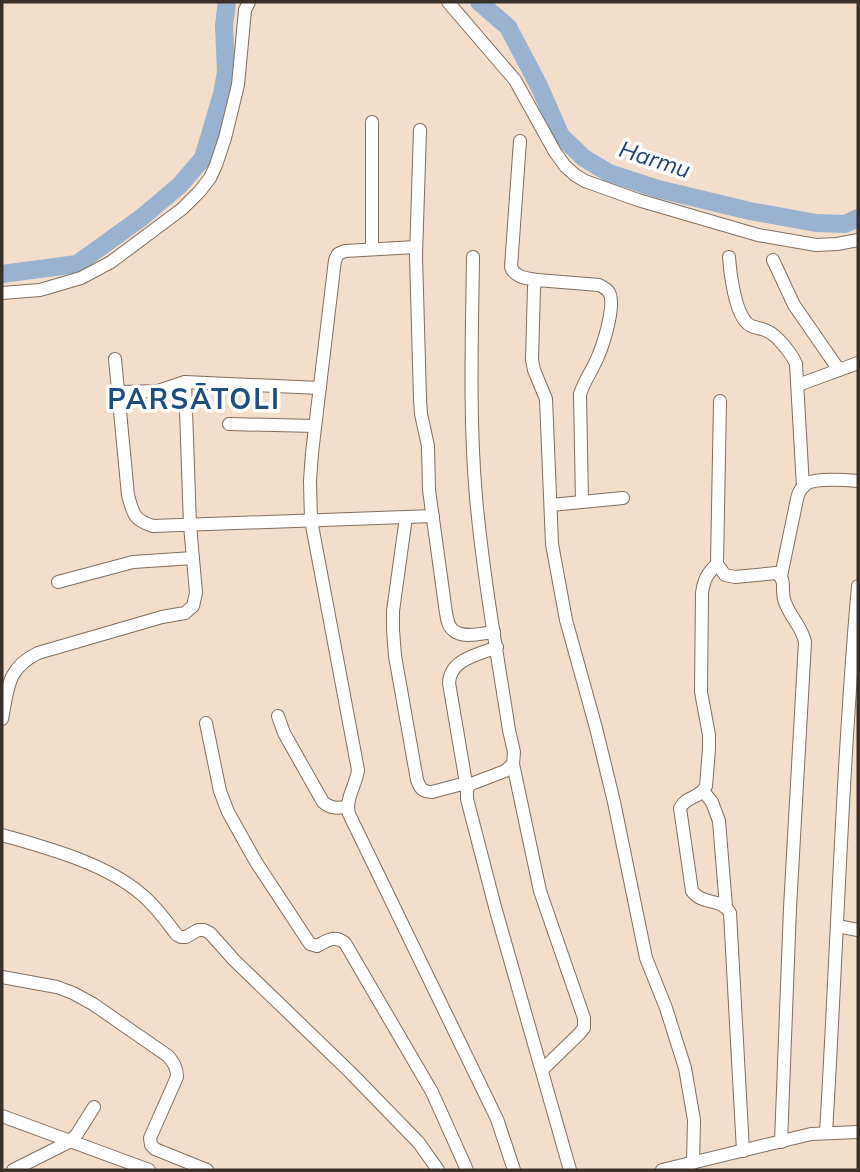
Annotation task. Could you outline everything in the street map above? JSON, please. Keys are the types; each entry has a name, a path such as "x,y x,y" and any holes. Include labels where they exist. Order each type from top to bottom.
{"street":[{"path":"2,293 40,290 81,278 111,262 182,209 200,191 210,178 225,138 238,85 245,10 249,2"},
{"path":"448,2 515,80 555,152 575,175 585,181 638,200 758,235 816,245 858,240"},
{"path":"372,122 372,249"},
{"path":"420,130 416,247 420,399 429,446 429,490 446,613 454,632 462,635 494,632"},
{"path":"520,141 511,267 513,273 537,280 599,285 608,290 612,300 600,353 584,380 580,394 582,502"},
{"path":"416,247 345,251 338,254 335,260 314,426 310,481 311,520 358,770 347,807 497,1119 514,1170"},
{"path":"473,257 472,408 476,495 494,632 514,752 513,764 540,891 584,1018 584,1028 542,1070"},
{"path":"729,257 730,278 743,317 752,326 773,335 793,356 796,364 803,487"},
{"path":"773,260 794,305 839,370"},
{"path":"537,280 534,287 533,360 534,370 546,399 552,544 566,620 614,802 644,948 685,1068 694,1120 693,1163"},
{"path":"115,359 128,495 133,515 143,523 153,526 433,516"},
{"path":"798,385 858,363"},
{"path":"118,392 159,391 185,382 320,388"},
{"path":"2,719 15,670 26,659 38,653 162,617 185,613 192,606 196,593 190,525 185,382"},
{"path":"720,401 717,564 726,575 735,577 776,572 782,576"},
{"path":"229,424 314,426"},
{"path":"781,1142 790,908 805,642 783,597 782,576 797,499 803,487 808,482 858,481"},
{"path":"551,505 623,498"},
{"path":"406,517 393,611 393,630 395,656 417,780 421,788 432,792 467,786 505,771 513,764"},
{"path":"58,582 133,562 193,558"},
{"path":"717,564 707,574 702,593 701,692 709,735 706,786 704,791 683,802 680,808 692,891 705,901 726,907 730,913 743,1151"},
{"path":"826,1133 841,830 858,586"},
{"path":"497,648 457,663 449,676 449,683 467,799 570,1170"},
{"path":"2,675 15,670"},
{"path":"278,716 284,733 323,802 334,808 347,807"},
{"path":"206,723 220,791 228,812 256,862 310,944 317,946 333,938 339,938 345,943 432,1092 467,1170"},
{"path":"704,791 712,802 719,821 726,907"},
{"path":"2,835 83,860 121,880 144,896 181,937 198,930 210,933 234,960 351,1072 419,1143 438,1170"},
{"path":"837,926 858,930"},
{"path":"2,976 57,987 73,993 168,1056 174,1062 177,1077 150,1138 151,1145 207,1170"},
{"path":"13,1170 69,1142 94,1107"},
{"path":"2,1116 149,1170"},
{"path":"662,1170 811,1134 858,1132"}],"waterway":[{"name":"Harmu","path":"2,274 77,264 141,218 180,185 203,158 226,72 224,25 227,2"},
{"name":"Harmu","path":"479,2 508,27 561,136 584,158 609,173 658,189 750,211 816,223 845,224 858,218"}],"district":[{"name":"PARSĀTOLI","path":"194,398"}]}
